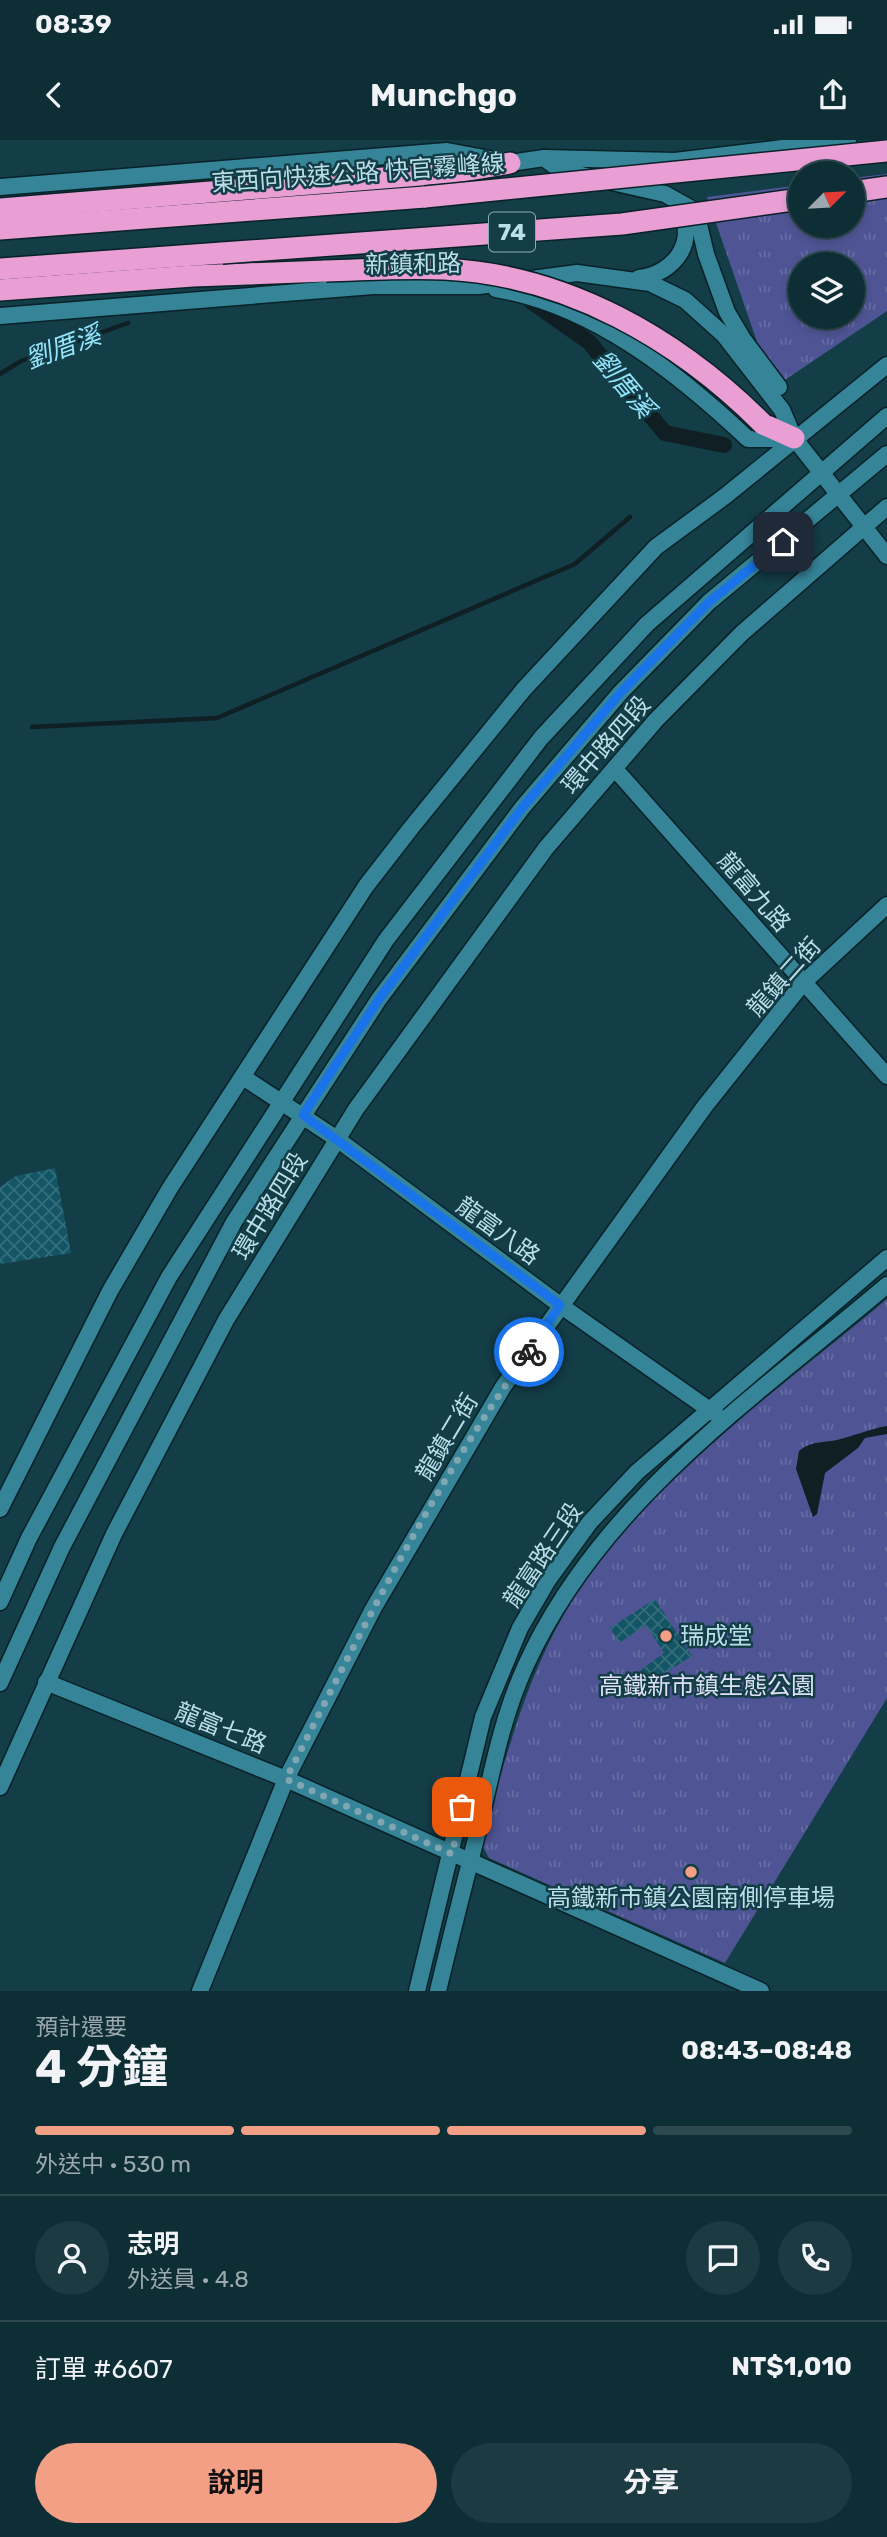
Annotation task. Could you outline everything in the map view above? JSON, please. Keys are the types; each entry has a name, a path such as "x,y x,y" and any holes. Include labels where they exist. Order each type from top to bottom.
{"highway":[{"name":"東西向快速公路 快官霧峰線","path":"0,229 425,197 887,151"},
{"path":"0,209 391,178 457,172 510,163"},
{"path":"865,190 887,187"},
{"name":"74","path":"0,269 622,224 788,201"},
{"path":"0,290 206,275 443,268 479,272 576,296 663,342 730,391 764,424 794,439"}],"street":[{"path":"0,187 447,151 510,163 544,158 675,161 848,140"},
{"path":"544,158 560,170 664,194 681,201 698,220 706,254 727,312 743,339 789,402 794,439"},
{"path":"633,279 655,276 665,271 684,249 685,220 664,194"},
{"name":"新鎮和路","path":"0,316 373,286 479,286 577,273 633,279 669,291 685,300 724,335 782,410 794,439 887,556"},
{"path":"479,286 513,292 568,309 678,378 748,439 794,439"},
{"path":"0,1509 110,1291 170,1188 366,886 524,689 656,547 724,497 887,365"},
{"name":"環中路四段","path":"0,1602 29,1538 169,1276 386,940 541,738 647,624 887,416"},
{"name":"環中路四段","path":"0,1683 62,1547 234,1222 379,999 514,818 621,692 709,602 887,454"},
{"name":"環中路四段","path":"0,1787 114,1534 226,1320 337,1139 444,985 538,859 656,720 742,634 863,525 887,507"},
{"name":"龍富九路","path":"615,769 887,1076"},
{"name":"龍鎮二街","path":"200,1991 286,1779 373,1609 503,1387 705,1106 803,984 887,905"},
{"name":"龍富八路","path":"243,1077 337,1139 560,1305 726,1422"},
{"name":"龍富路三段","path":"417,1991 483,1717 527,1616 571,1546 637,1472 887,1258"},
{"name":"龍富路三段","path":"438,1991 496,1749 512,1699 557,1605 596,1548 658,1480 887,1285"},
{"name":"龍富七路","path":"47,1682 286,1779 470,1864 761,1991"}],"green space":[{"path":"887,174 887,311 865,326 865,252 788,252 788,329 860,329 773,388 707,197 788,187 788,238 865,238 865,177"},
{"name":"高鐵新市鎮生態公園","path":"887,1299 887,1698 725,1963 489,1858 483,1847 484,1834 528,1692 566,1611 596,1566 671,1482 713,1443"}],"shaded area":[{"path":"887,1426 887,1434 865,1438 858,1448 825,1473 817,1514 813,1517 796,1469 799,1451 812,1444"}],"building":[{"path":"55,1168 71,1253 0,1264 0,1187 16,1176"},
{"name":"瑞成堂","path":"655,1599 692,1656 648,1684 639,1671 664,1653 646,1625 619,1643 610,1628"}],"waterway":[{"name":"劉厝溪","path":"532,302 589,342 665,433 724,445"},
{"name":"劉厝溪","path":"0,374 21,361 128,323"},
{"path":"32,727 217,718 575,564 630,517"}],"way so far":[{"path":"462,1807 452,1854 286,1779 373,1609 503,1387 529,1352"}],"place":[{"name":"瑞成堂","path":"666,1636"},
{"name":"高鐵新市鎮公園南側停車場","path":"691,1872"}],"route":[{"path":"529,1352 560,1305 303,1115 379,999 522,808 621,692 709,602 783,542"}]}
